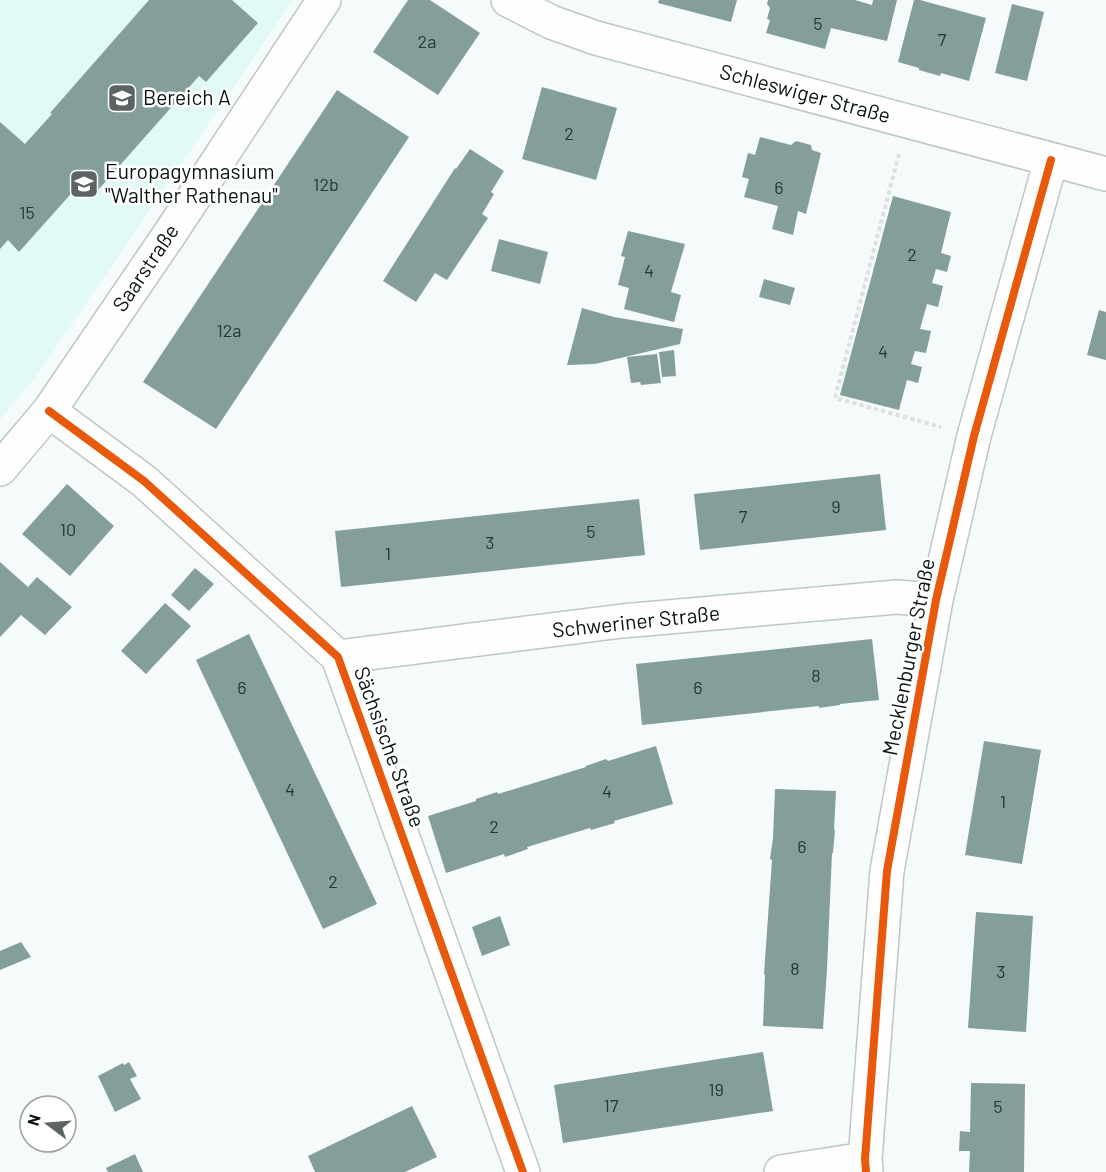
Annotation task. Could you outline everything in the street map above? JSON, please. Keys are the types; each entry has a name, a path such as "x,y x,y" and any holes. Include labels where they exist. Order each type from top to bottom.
{"street":[{"name":"Saarstraße","path":"0,469 49,411 324,0"},
{"name":"Schleswiger Straße","path":"508,0 551,22 596,38 1106,174"},
{"name":"Mecklenburger Straße","path":"865,1165 887,870 936,600 974,435 1051,160"},
{"name":"Sächsische Straße","path":"49,411 144,481 338,657 523,1172"},
{"name":"Schweriner Straße","path":"338,657 622,621 897,597 936,600"},
{"path":"781,1172 865,1165"}],"path":[{"path":"907,122 835,398 974,435"}],"shaded area":[{"name":"Europagymnasium \"Walther Rathenau\"","path":"0,0 293,0 42,368 0,420"}],"building":[{"name":"Bereich A","path":"149,0 232,0 258,23 206,82 199,76 91,198 77,187 19,252 8,240 0,249 0,122 25,144"},
{"path":"408,0 430,0 480,33 438,95 373,52"},
{"path":"659,0 737,0 731,22 658,3"},
{"path":"768,0 855,0 872,5 873,0 897,0 887,41 831,28 825,49 766,33 770,20 767,19 770,8 767,4"},
{"path":"914,0 986,18 969,81 941,73 940,76 898,62"},
{"path":"1012,4 1044,12 1027,81 995,73"},
{"path":"542,87 617,108 596,180 522,159"},
{"path":"337,90 409,137 216,429 143,382"},
{"path":"760,137 791,145 796,141 811,145 812,150 821,153 806,214 798,211 793,235 772,229 778,206 744,197 749,179 742,177 748,153 755,155"},
{"path":"470,149 504,171 491,192 494,194 482,214 488,218 447,280 435,273 416,302 383,281 455,168"},
{"path":"893,196 951,212 941,253 951,256 947,272 936,269 932,283 943,286 938,307 927,304 920,329 931,331 926,353 915,351 911,364 922,367 918,383 907,380 899,410 840,395"},
{"path":"628,231 685,244 671,292 681,295 674,322 624,309 629,288 618,285 625,257 621,256"},
{"path":"499,239 548,252 540,284 491,271"},
{"path":"764,279 795,288 790,305 759,297"},
{"path":"582,308 614,317 683,329 680,344 595,364 567,365"},
{"path":"1099,310 1106,312 1106,360 1087,355"},
{"path":"674,350 676,376 662,377 659,352"},
{"path":"657,354 661,383 641,385 640,382 631,383 627,357"},
{"path":"880,474 886,530 700,550 694,494"},
{"path":"67,484 114,526 70,576 22,534"},
{"path":"639,499 645,555 341,587 335,531"},
{"path":"0,562 28,587 37,577 72,607 45,635 21,615 0,637"},
{"path":"195,568 214,584 189,611 171,595"},
{"path":"165,603 191,626 146,674 121,651"},
{"path":"249,634 377,904 323,929 196,660"},
{"path":"872,639 879,700 642,725 636,664"},
{"path":"984,741 1041,750 1022,864 965,855"},
{"path":"656,746 673,804 614,821 615,823 527,847 528,849 505,857 504,854 446,873 428,816 497,792 498,794 606,759 608,761"},
{"path":"775,789 836,791 823,1029 763,1026"},
{"path":"976,912 1033,916 1026,1032 968,1028"},
{"path":"500,916 510,945 482,956 472,927"},
{"path":"21,942 31,957 0,970 0,951"},
{"path":"763,1052 773,1111 563,1143 554,1085"},
{"path":"129,1062 137,1076 130,1079 141,1099 115,1112 98,1076"},
{"path":"971,1083 1025,1084 1024,1172 969,1172 970,1151 959,1151 960,1131 970,1132"},
{"path":"412,1106 437,1157 405,1172 315,1172 308,1156"},
{"path":"135,1154 143,1172 108,1172 106,1168"}],"cycle path":[{"path":"866,1172 865,1159 887,871 936,600 974,436 1051,160"},
{"path":"49,411 144,481 338,657 523,1172"}],"place":[{"name":"Bereich A","path":"122,98"},
{"name":"Europagymnasium \"Walther Rathenau\"","path":"84,184"}]}
